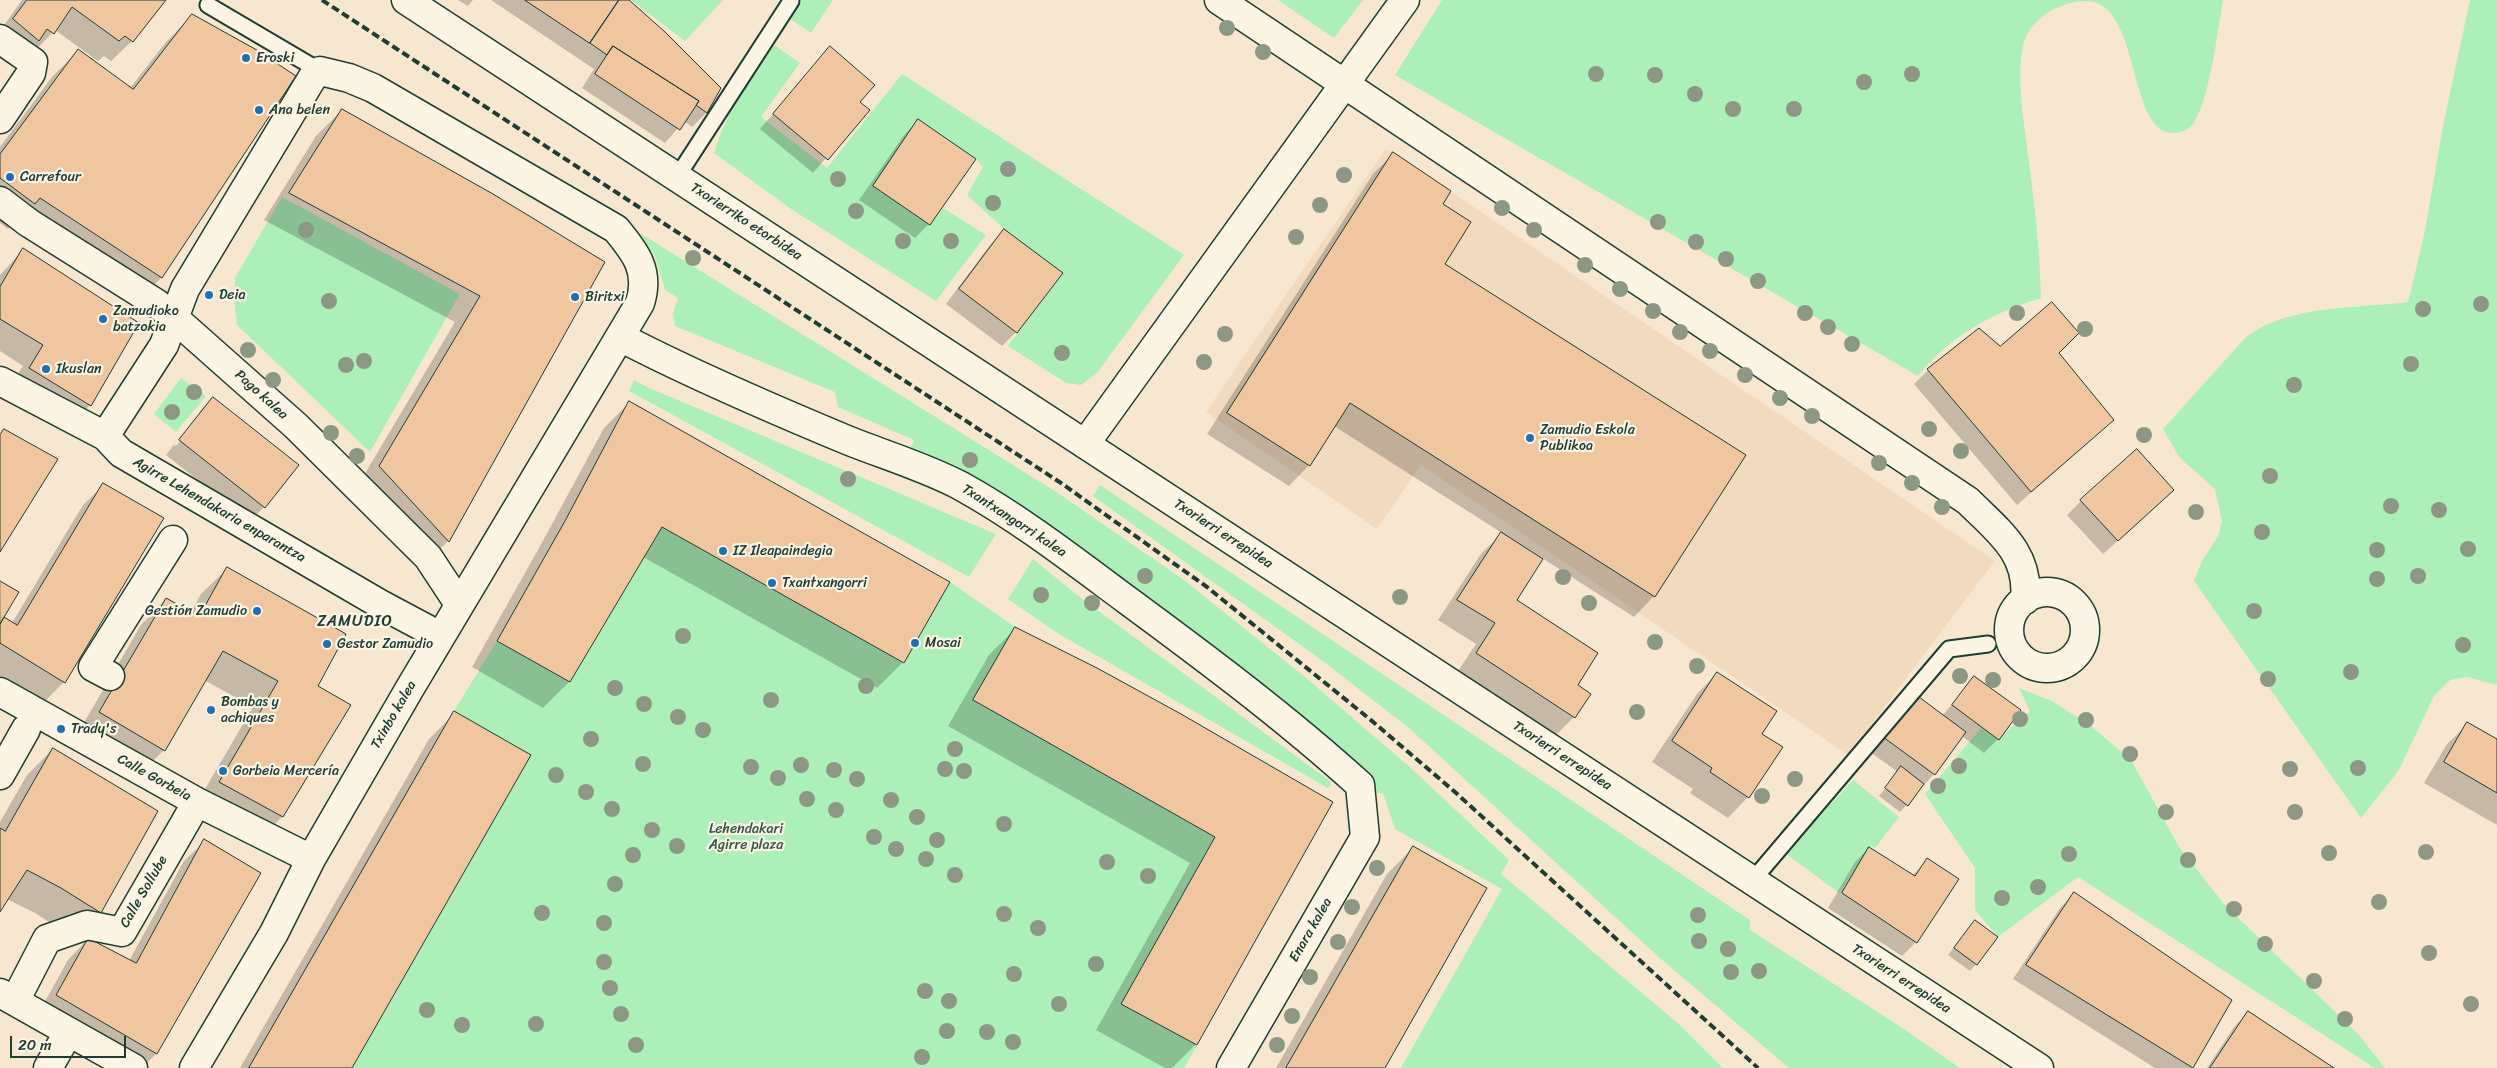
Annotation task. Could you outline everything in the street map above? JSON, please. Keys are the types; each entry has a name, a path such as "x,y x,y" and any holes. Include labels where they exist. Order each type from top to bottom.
{"street":[{"name":"Txorierriko etorbidea","path":"406,0 1085,444"},
{"path":"1219,0 1968,501 2004,537 2021,560 2027,582 2025,600"},
{"path":"1085,444 1236,238 1344,83 1406,0"},
{"path":"0,39 33,62 31,73 0,119"},
{"path":"105,436 164,345 185,289 314,75 320,71"},
{"name":"Txinbo kalea","path":"194,1068 274,932 310,859 440,636 640,303 645,286 636,255 616,230 373,88 349,78 320,71"},
{"name":"Pago kalea","path":"0,201 29,223 156,304 173,317 296,426 428,557 459,604"},
{"name":"Txantxangorri kalea","path":"620,337 671,363 837,436 958,484 989,502 1088,572 1243,687 1303,733 1360,785"},
{"name":"Agirre Lehendakaria enparantza","path":"0,382 105,436 121,453 380,604 440,636"},
{"name":"Txorierri errepidea","path":"1085,444 1752,881 2018,1059 2039,1068"},
{"path":"110,676 93,666 174,540"},
{"name":"Calle Gorbeia","path":"0,692 197,802 310,859"},
{"path":"0,775 26,729"},
{"name":"Enara kalea","path":"1231,1068 1365,837 1360,785"},
{"name":"Calle Sollube","path":"8,997 47,940 87,925 122,932 197,802"},
{"path":"8,997 132,1068"},
{"path":"48,1068 68,1033"}],"lane":[{"path":"677,177 791,1"},
{"path":"208,5 320,71"},
{"path":"1752,881 1949,649 1988,644"}],"shaded area":[{"name":"Zamudio Eskola Publikoa","path":"1385,150 1393,152 1995,561 1848,755 1421,465 1377,529 1206,412"}],"green space":[{"path":"631,0 723,0 685,41"},
{"path":"802,0 833,0 811,33 790,19"},
{"path":"1278,0 1363,0 1334,38"},
{"path":"1442,0 2223,0 2204,100 2193,124 2182,132 2176,133 2158,127 2148,112 2126,43 2116,22 2104,7 2086,1 2067,4 2049,12 2034,25 2024,42 2020,70 2023,118 2037,230 2041,298 1989,318 1958,337 1931,361 1918,376 1395,75"},
{"path":"2470,0 2497,0 2497,685 2467,677 2450,680 2434,696 2399,770 2361,818 2194,581 2202,561 2218,536 2222,522 2215,489 2179,457 2163,429 2246,337 2264,326 2303,313 2408,302 2425,231 2443,126"},
{"path":"774,45 800,63 761,117 827,168 902,74 1184,255 1097,373 1081,385 1066,383 1008,346 1062,273 1004,229 967,195 983,167 976,159 918,119 873,186 930,225 943,208 986,235 936,301 791,209 714,153 719,137 732,110 747,84"},
{"path":"282,197 460,294 370,452 237,325 234,300 235,278"},
{"path":"638,232 1058,493 1184,580 1304,676 1411,768 1509,860 1501,874 1680,1025 1723,1068 1401,1068 1502,889 1395,829 1383,793 1372,793 909,452 914,440 838,407 835,392 675,326 673,314 678,298 665,290 655,256"},
{"path":"181,378 206,396 176,432 154,414"},
{"path":"634,380 996,534 969,577 629,391"},
{"path":"1100,485 1750,920 1750,930 1901,1027 1960,1068 1789,1068 1661,959 1409,728 1320,659 1093,496"},
{"name":"Lehendakari Agirre plaza","path":"662,527 904,663 950,582 1015,627 973,700 1215,837 1121,1004 1197,1045 1184,1068 352,1068 454,711 497,641 570,682"},
{"path":"1033,559 1081,598 1330,781 1331,785 1328,788 1059,634 1008,599"},
{"path":"2019,688 2052,701 2091,726 2131,760 2179,847 2224,904 2359,1035 2385,1068 2375,1068 2078,877 1998,937 1975,910 1975,868 1925,794 1981,728 1999,738 2030,711"},
{"path":"1853,780 1899,817 1875,848 1871,846 1839,893 1785,853"}],"building":[{"path":"27,0 166,0 133,42 125,36 119,41 72,7 54,34 47,29 39,41 13,19"},
{"path":"525,0 619,0 590,43"},
{"path":"619,0 629,0 664,31 721,88 707,113 696,105 699,101 613,46 607,55 590,43"},
{"path":"192,14 255,49 296,76 162,278 40,198 35,204 0,178 0,154 78,49 133,89"},
{"path":"613,46 699,101 680,130 595,74"},
{"path":"830,46 875,85 860,102 870,110 828,160 773,114"},
{"path":"342,109 493,194 605,262 449,542 379,466 480,296 289,193"},
{"path":"918,119 976,159 930,225 873,186"},
{"path":"1393,152 1451,191 1443,204 1471,222 1445,264 1746,455 1655,597 1350,403 1310,466 1227,413"},
{"path":"1004,229 1063,273 1017,333 959,289"},
{"path":"23,248 139,323 91,406 29,368 43,345 0,319 0,287"},
{"path":"2052,302 2079,333 2059,353 2114,420 2031,492 1927,369 1979,328 2000,346"},
{"path":"213,397 299,465 265,508 179,440"},
{"path":"629,401 950,582 904,663 662,527 570,682 497,641 565,521"},
{"path":"4,429 58,459 0,552 0,435"},
{"path":"2137,449 2174,490 2118,541 2080,500"},
{"path":"103,483 164,518 65,683 0,643 0,624 4,617 17,625"},
{"path":"1501,532 1543,559 1517,600 1598,653 1578,685 1591,694 1575,718 1476,653 1495,623 1457,600"},
{"path":"227,567 346,634 318,686 351,705 283,817 219,782 278,681 223,651 165,751 99,712 166,598 199,616"},
{"path":"0,581 19,592 0,624"},
{"path":"1015,627 1097,668 1181,714 1333,802 1197,1045 1121,1004 1215,837 973,700"},
{"path":"1717,672 1777,711 1762,734 1783,747 1749,798 1710,772 1712,768 1672,741"},
{"path":"1974,676 2021,710 1999,740 1952,705"},
{"path":"1915,694 1966,732 1935,775 1883,737"},
{"path":"454,711 531,755 352,1068 249,1068"},
{"path":"2467,722 2497,739 2497,793 2444,762"},
{"path":"53,748 158,811 101,913 61,888 27,870 0,912 0,828 5,831"},
{"path":"1901,766 1924,784 1908,806 1885,788"},
{"path":"204,839 261,873 157,1054 56,995 88,938 136,963"},
{"path":"1413,846 1487,888 1385,1068 1286,1068"},
{"path":"1869,847 1915,876 1927,858 1959,879 1917,943 1842,893"},
{"path":"2074,892 2232,1000 2193,1068 2026,965"},
{"path":"1975,920 1998,937 1977,965 1954,948"},
{"path":"2248,1011 2334,1068 2210,1068"}],"railway":[{"path":"322,0 1061,483 1207,587 1372,721 1455,792 1758,1068"}],"place":[{"name":"Eroski","path":"246,58"},
{"name":"Ana belen","path":"259,110"},
{"name":"Carrefour","path":"10,177"},
{"name":"Deia","path":"209,295"},
{"name":"Biritxi","path":"575,297"},
{"name":"Zamudioko batzokia","path":"103,319"},
{"name":"Ikuslan","path":"46,369"},
{"name":"Zamudio Eskola Publikoa","path":"1530,438"},
{"name":"IZ Ileapaindegia","path":"723,551"},
{"name":"Txantxangorri","path":"772,583"},
{"name":"Gestión Zamudio","path":"257,611"},
{"name":"Mosai","path":"915,643"},
{"name":"Gestor Zamudio","path":"327,644"},
{"name":"Bombas y achiques","path":"211,710"},
{"name":"Trady's","path":"61,729"},
{"name":"Gorbeia Mercería","path":"223,771"}],"district":[{"name":"ZAMUDIO","path":"355,622"}]}
